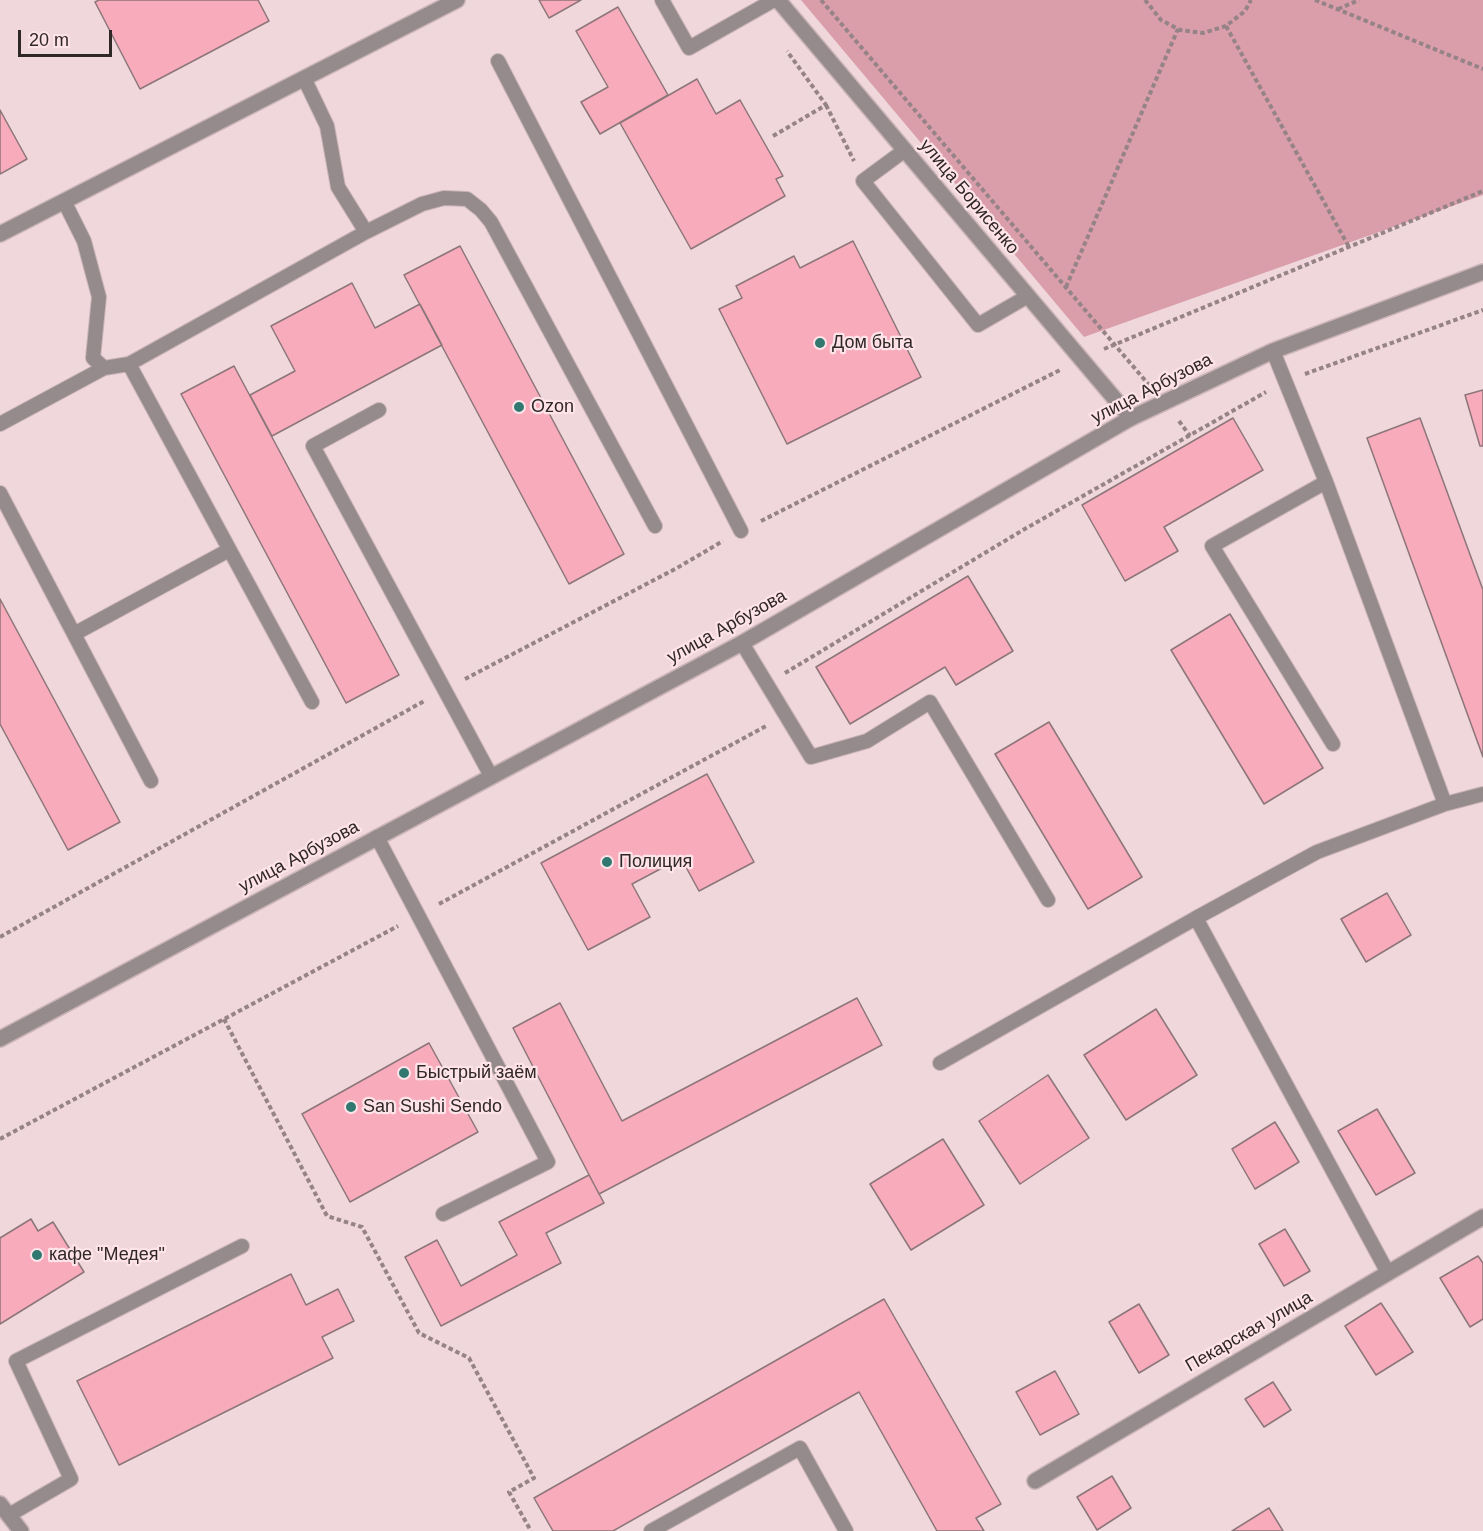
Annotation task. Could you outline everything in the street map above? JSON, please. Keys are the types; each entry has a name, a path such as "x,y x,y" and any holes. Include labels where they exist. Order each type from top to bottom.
{"street":[{"path":"0,234 457,0"},
{"name":"улица Борисенко","path":"776,0 1131,418"},
{"name":"улица Арбузова","path":"0,1039 742,643 1131,418 1273,351 1483,272"},
{"name":"Пекарская улица","path":"1035,1481 1483,1217"},
{"path":"4,1509 21,1531"}],"lane":[{"path":"662,0 688,48 776,0"},
{"path":"498,61 741,531"},
{"path":"304,78 327,126 338,187 366,232"},
{"path":"904,150 863,181 978,325 1028,296"},
{"path":"0,424 104,368 129,364 366,232 422,204 444,198 467,199 491,222 655,526"},
{"path":"64,201 84,241 99,297 93,358 104,368"},
{"path":"1273,351 1326,482 1445,804"},
{"path":"129,364 312,702"},
{"path":"379,411 313,446 491,776"},
{"path":"1326,482 1212,546 1333,744"},
{"path":"0,493 151,781"},
{"path":"74,634 229,550"},
{"path":"742,643 811,757 867,741 930,702 1048,900"},
{"path":"940,1063 1317,852 1445,804 1483,794"},
{"path":"377,837 548,1162 443,1214"},
{"path":"1196,918 1388,1273"},
{"path":"4,1509 71,1479 16,1361 242,1246"},
{"path":"651,1531 674,1526 800,1448 846,1531"}],"path":[{"path":"820,0 1190,436"},
{"path":"1145,0 1161,20 1180,30 1203,33 1226,26 1245,11 1251,0"},
{"path":"1315,0 1483,69"},
{"path":"1337,9 1359,0"},
{"path":"1226,26 1349,247"},
{"path":"1066,288 1178,29"},
{"path":"784,48 826,105 863,181"},
{"path":"773,136 826,105"},
{"path":"767,684 1023,530 1286,381 1483,310"},
{"path":"0,1138 786,715"},
{"path":"224,1019 327,1216 362,1227 419,1333 470,1358 534,1478 509,1492 531,1531"}],"shaded area":[{"path":"801,0 1483,0 1483,195 1084,337"}],"building":[{"path":"99,0 258,0 269,21 140,89 95,2"},
{"path":"539,0 581,0 549,18"},
{"path":"618,7 668,95 600,134 581,102 608,87 576,31"},
{"path":"697,79 716,114 740,100 783,176 776,179 785,196 691,249 620,123"},
{"path":"0,110 27,159 0,174"},
{"name":"Дом быта","path":"853,241 921,377 787,444 719,309 742,298 736,286 794,256 800,268"},
{"path":"460,246 624,554 569,584 404,275"},
{"path":"352,283 375,328 420,304 442,345 272,436 250,395 295,371 271,326"},
{"path":"234,366 399,675 346,703 181,394"},
{"path":"1483,390 1483,446 1480,446 1465,395"},
{"path":"1233,418 1263,470 1164,527 1178,551 1125,581 1082,505"},
{"path":"1420,418 1483,590 1483,757 1367,438"},
{"path":"968,576 1013,651 956,685 945,667 850,724 816,667"},
{"path":"0,599 120,822 68,850 0,724"},
{"path":"1230,614 1323,768 1264,804 1171,650"},
{"path":"1049,722 1142,877 1088,909 995,754"},
{"name":"Полиция","path":"707,774 754,862 699,891 681,858 632,884 650,917 588,950 541,863"},
{"path":"1387,893 1411,935 1366,962 1341,919"},
{"path":"857,998 882,1045 599,1194 513,1028 560,1003 622,1121"},
{"path":"1156,1009 1197,1075 1126,1120 1084,1055"},
{"path":"429,1043 478,1132 350,1202 302,1114"},
{"path":"1048,1075 1089,1138 1020,1184 979,1121"},
{"path":"1377,1109 1415,1173 1376,1195 1338,1131"},
{"path":"1275,1122 1299,1162 1255,1189 1232,1149"},
{"path":"943,1139 984,1205 911,1250 870,1184"},
{"path":"589,1175 604,1203 546,1233 561,1263 441,1326 405,1257 437,1240 461,1286 517,1255 499,1222"},
{"name":"кафе \"Медея\"","path":"31,1219 38,1231 53,1222 84,1272 0,1324 0,1238"},
{"path":"1285,1229 1310,1271 1284,1286 1259,1244"},
{"path":"1478,1256 1483,1263 1483,1319 1470,1327 1440,1278"},
{"path":"291,1274 306,1305 338,1289 354,1321 322,1337 333,1358 119,1465 77,1381"},
{"path":"884,1299 1001,1504 976,1518 984,1531 937,1531 859,1392 613,1531 553,1531 534,1498"},
{"path":"1381,1303 1413,1352 1376,1375 1345,1326"},
{"path":"1139,1304 1169,1355 1139,1373 1109,1322"},
{"path":"1055,1371 1079,1414 1040,1435 1016,1392"},
{"path":"1273,1382 1291,1410 1264,1427 1245,1399"},
{"path":"1112,1476 1131,1508 1097,1530 1077,1497"},
{"path":"1269,1508 1283,1531 1232,1531"}],"place":[{"name":"Дом быта","path":"820,343"},
{"name":"Ozon","path":"519,407"},
{"name":"Полиция","path":"607,862"},
{"name":"Быстрый заём","path":"404,1073"},
{"name":"San Sushi Sendo","path":"351,1107"},
{"name":"кафе \"Медея\"","path":"37,1255"}]}
